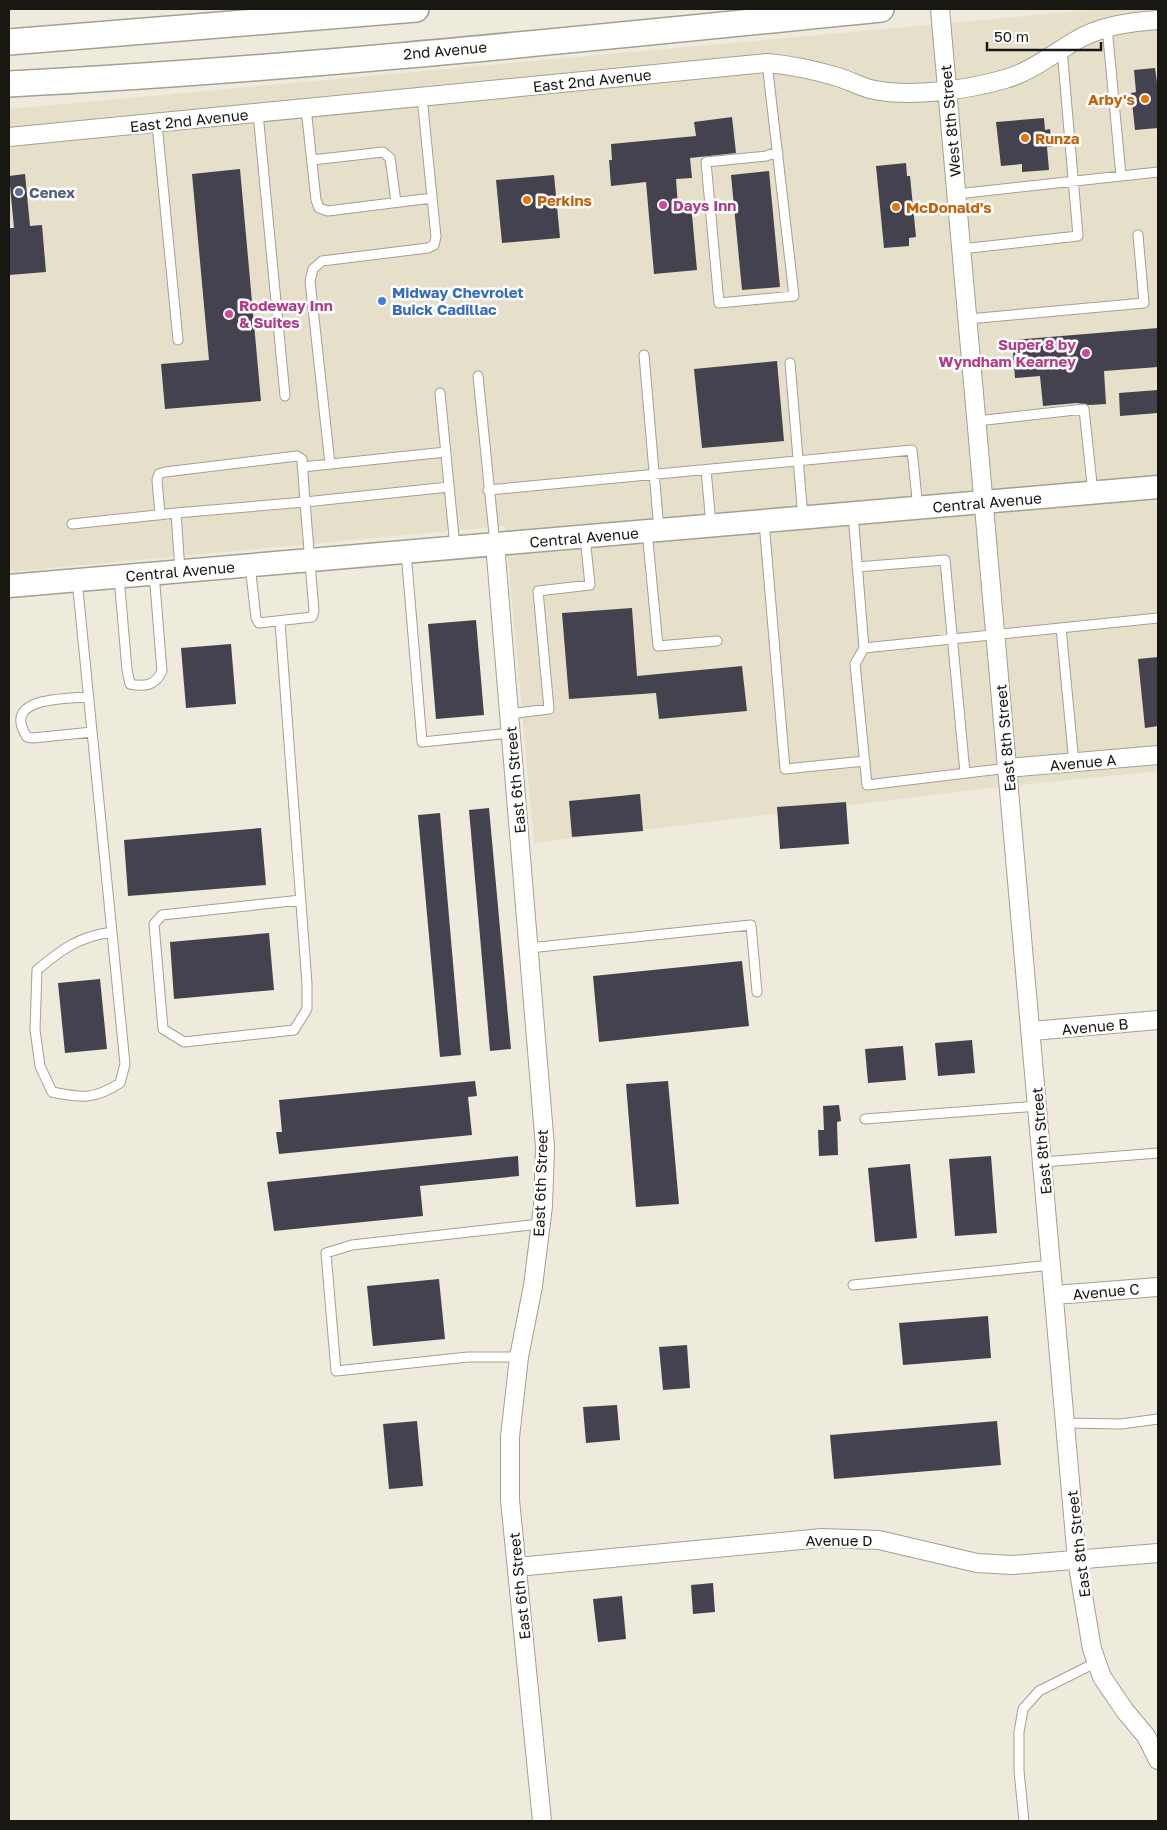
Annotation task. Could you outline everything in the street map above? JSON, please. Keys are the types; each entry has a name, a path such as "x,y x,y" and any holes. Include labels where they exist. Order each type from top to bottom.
{"main road":[{"path":"9,42 416,9"},
{"name":"2nd Avenue","path":"9,84 136,77 584,38 881,9"}],"street":[{"name":"West 8th Street","path":"940,9 984,502"},
{"name":"East 2nd Avenue","path":"9,137 767,63 795,65 839,77 870,89 911,92 947,89 1006,79 1076,40 1107,27 1158,20"},
{"name":"Central Avenue","path":"9,586 1158,487"},
{"name":"East 8th Street","path":"984,502 1077,1560 1092,1650 1102,1677 1125,1711 1146,1736 1158,1760"},
{"name":"East 6th Street","path":"495,544 545,1147 540,1224 533,1286 519,1358 510,1437 510,1500 542,1821"},
{"name":"Avenue A","path":"1008,768 1158,755"},
{"name":"Avenue B","path":"1032,1031 1158,1020"},
{"name":"Avenue C","path":"1054,1295 1158,1287"},
{"name":"Avenue D","path":"517,1567 822,1538 879,1540 977,1563 1012,1565 1158,1553"}],"lane":[{"path":"1107,27 1121,176"},
{"path":"961,249 1078,236 1062,49"},
{"path":"767,63 778,152 794,296 719,303 706,162 766,156 778,152"},
{"path":"330,464 310,281 313,269 322,261 428,248 434,245 436,237 422,97"},
{"path":"306,108 316,200 319,208 328,211 432,198"},
{"path":"258,113 285,396"},
{"path":"157,124 178,340"},
{"path":"312,160 383,152 390,158 396,202"},
{"path":"956,194 1158,172"},
{"path":"968,319 1144,304 1138,235"},
{"path":"644,355 654,474 653,531 658,646 717,640"},
{"path":"790,363 803,518"},
{"path":"478,376 488,490 495,544"},
{"path":"440,393 455,547"},
{"path":"976,421 1084,409 1093,493"},
{"path":"488,490 912,450 918,508"},
{"path":"302,467 446,452"},
{"path":"160,515 156,480 159,474 297,456 302,459 314,611 312,618 258,623 250,564"},
{"path":"706,470 711,526"},
{"path":"72,524 449,487"},
{"path":"176,513 180,571"},
{"path":"852,514 864,648 856,664 868,785 1008,768"},
{"path":"764,522 785,770 865,761"},
{"path":"509,714 549,709 538,591 590,585 585,536"},
{"path":"406,551 422,742 511,733"},
{"path":"857,567 945,560 965,773"},
{"path":"119,576 127,670 130,684 141,686 152,684 159,679 162,671 154,573"},
{"path":"77,580 88,696 92,732 112,932 125,1064 120,1083 104,1093 80,1098 52,1092 40,1066 35,1030 37,970 66,946 90,935 112,932"},
{"path":"864,648 1158,618"},
{"path":"280,622 301,900 307,1008 294,1030 184,1042 163,1029 154,924 162,914 301,900"},
{"path":"1061,628 1074,763"},
{"path":"88,696 29,706 23,711 22,728 27,737 33,738 92,732"},
{"path":"529,948 751,925 757,992"},
{"path":"865,1119 1038,1106"},
{"path":"1043,1162 1158,1153"},
{"path":"519,1358 468,1356 336,1371 326,1253 352,1246 540,1224"},
{"path":"853,1285 1052,1265"},
{"path":"1065,1423 1121,1424 1158,1419"},
{"path":"1024,1821 1019,1771 1019,1732 1023,1709 1038,1691 1097,1662"}],"shaded area":[{"path":"1102,9 1158,9 1158,771 1000,787 534,843 505,526 9,572 9,109"}],"building":[{"name":"Arby's","path":"1155,68 1158,89 1158,128 1135,130 1131,93 1136,92 1134,70"},
{"name":"Days Inn","path":"732,117 736,153 690,158 692,178 676,179 678,206 691,204 697,270 654,274 646,182 611,186 609,160 612,160 611,144 696,136 694,122"},
{"name":"Runza","path":"1044,118 1045,130 1050,129 1052,147 1047,147 1049,170 1022,172 1022,164 1001,166 996,122"},
{"name":"McDonald's","path":"906,163 907,176 910,176 916,237 909,238 909,246 884,248 876,166"},
{"path":"240,169 261,401 165,409 161,364 209,360 192,174"},
{"path":"769,171 780,287 742,290 731,175"},
{"path":"25,174 30,226 42,225 46,272 9,275 9,228 14,228 9,176"},
{"name":"Perkins","path":"554,175 560,238 502,243 496,180"},
{"name":"Super 8 by Wyndham Kearney","path":"1158,328 1158,367 1104,371 1106,404 1089,405 1077,403 1043,406 1040,376 1015,378 1012,340"},
{"path":"777,361 784,441 702,448 694,369"},
{"path":"1158,390 1158,413 1120,416 1119,393"},
{"path":"632,608 637,676 742,666 747,711 659,719 656,693 569,699 562,613"},
{"path":"476,620 484,715 436,719 428,624"},
{"path":"231,644 236,704 186,708 181,648"},
{"path":"1158,657 1158,726 1145,728 1138,659"},
{"path":"640,794 643,831 572,837 569,801"},
{"path":"846,802 849,844 780,849 777,807"},
{"path":"489,808 511,1049 490,1051 469,810"},
{"path":"440,813 461,1055 440,1057 418,815"},
{"path":"261,828 266,885 128,896 124,840"},
{"path":"269,933 274,990 174,999 170,942"},
{"path":"742,961 749,1026 599,1042 593,976"},
{"path":"100,979 107,1049 65,1053 58,983"},
{"path":"972,1040 975,1073 938,1076 935,1043"},
{"path":"903,1046 906,1080 868,1083 865,1049"},
{"path":"475,1081 477,1096 468,1097 472,1135 279,1154 276,1132 282,1132 279,1100"},
{"path":"668,1081 679,1204 636,1207 626,1084"},
{"path":"839,1105 841,1121 837,1122 838,1155 819,1156 818,1130 824,1130 823,1106"},
{"path":"518,1156 519,1176 420,1186 423,1216 274,1231 267,1182"},
{"path":"991,1156 997,1233 955,1236 949,1159"},
{"path":"910,1164 917,1238 875,1242 868,1168"},
{"path":"439,1279 445,1339 373,1346 367,1286"},
{"path":"988,1316 991,1358 903,1365 899,1323"},
{"path":"687,1345 690,1388 663,1390 659,1347"},
{"path":"617,1405 620,1440 586,1443 583,1407"},
{"path":"417,1421 423,1486 389,1489 383,1424"},
{"path":"997,1421 1001,1465 834,1479 830,1435"},
{"path":"713,1583 715,1612 693,1614 691,1585"},
{"path":"622,1596 626,1639 598,1642 593,1599"}],"place":[{"name":"Arby's","path":"1145,99"},
{"name":"Runza","path":"1025,138"},
{"name":"Cenex","path":"19,192"},
{"name":"Perkins","path":"527,200"},
{"name":"Days Inn","path":"663,205"},
{"name":"McDonald's","path":"896,207"},
{"name":"Midway Chevrolet Buick Cadillac","path":"382,301"},
{"name":"Rodeway Inn & Suites","path":"229,314"},
{"name":"Super 8 by Wyndham Kearney","path":"1086,353"}]}
